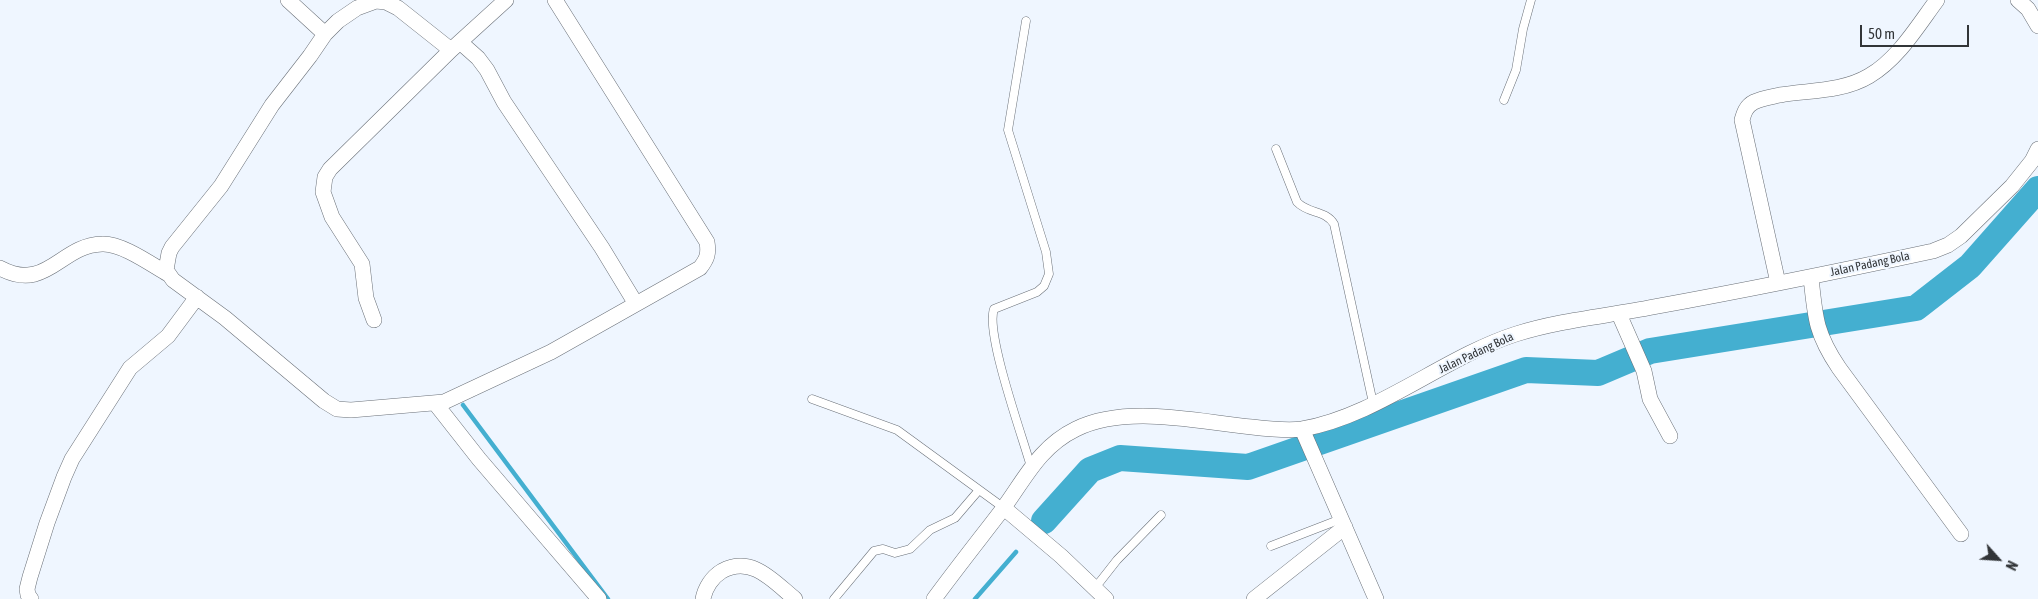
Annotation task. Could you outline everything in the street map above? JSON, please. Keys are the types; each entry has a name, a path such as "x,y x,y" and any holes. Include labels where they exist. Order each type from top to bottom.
{"street":[{"path":"288,0 324,34"},
{"path":"168,274 166,261 172,247 221,186 246,149 264,116 324,34 357,8 376,0 386,2 398,8 478,58 487,70 504,102 602,248 636,304"},
{"path":"374,320 366,298 362,264 332,217 323,192 323,184 330,169 506,0"},
{"path":"0,268 10,274 29,276 48,269 86,247 104,244 113,245 168,274 331,406 342,410 435,404 451,399 551,352 700,268 706,260 709,251 707,242 555,0"},
{"path":"1778,284 1742,120 1745,110 1752,102 1763,98 1829,89 1852,84 1868,77 1898,51 1937,0"},
{"path":"2018,0 2028,9 2038,26"},
{"name":"Jalan Padang Bola","path":"934,599 1004,508 1043,451 1055,440 1078,428 1111,419 1144,415 1278,430 1302,429 1336,420 1373,404 1484,346 1544,326 1778,284 1932,250 1948,245 1960,236 2012,186 2032,161 2038,149"},
{"path":"1811,277 1814,312 1825,346 1839,368 1961,534"},
{"path":"31,599 28,596 27,589 30,577 47,523 72,460 130,368 168,336 197,297"},
{"path":"1618,314 1644,371 1648,394 1670,436"},
{"path":"435,404 479,459 599,599"},
{"path":"1302,429 1376,599"},
{"path":"1004,508 1061,556 1106,599"},
{"path":"1254,599 1343,523"},
{"path":"703,597 710,582 718,573 730,567 749,566 768,576 794,599"}],"lane":[{"path":"1504,100 1516,70 1523,29 1531,0"},
{"path":"1026,21 1008,130 1046,252 1049,274 1044,286 1038,292 994,309 992,322 998,357 1031,467"},
{"path":"1276,148 1297,202 1302,208 1328,216 1334,224 1373,404"},
{"path":"812,399 897,430 1004,508"},
{"path":"834,599 874,551 884,549 895,553 910,549 930,530 955,518 979,490"},
{"path":"1095,588 1117,560 1162,515"},
{"path":"1271,546 1343,523"}],"waterway":[{"path":"1044,521 1090,470 1120,458 1248,467 1526,370 1598,373 1650,351 1916,308 1970,266 2038,189"},
{"path":"463,405 608,599"},
{"path":"975,599 1016,552"}]}
